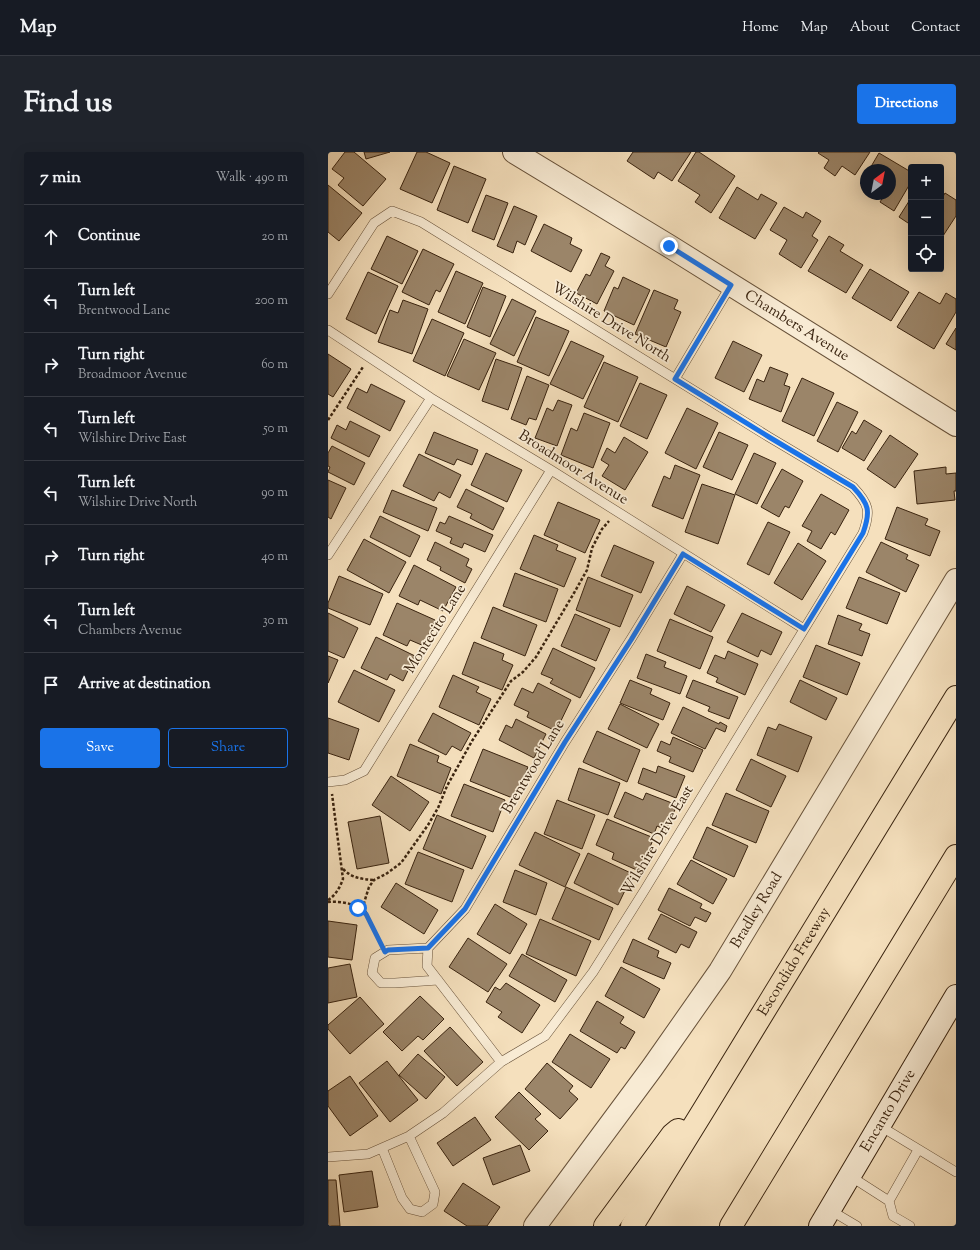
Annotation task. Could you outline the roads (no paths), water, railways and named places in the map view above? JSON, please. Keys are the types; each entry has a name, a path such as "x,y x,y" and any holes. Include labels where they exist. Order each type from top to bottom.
{"highway":[{"name":"Escondido Freeway","path":"632,1226 956,697"},
{"path":"731,1226 956,856"},
{"path":"745,1226 817,1085"},
{"path":"605,1226 672,1135 703,1111"}],"street":[{"name":"Chambers Avenue","path":"514,152 956,425"},
{"name":"Bradley Road","path":"535,1226 652,1068 720,971 956,580"},
{"name":"Encanto Drive","path":"825,1218 956,996"}],"lane":[{"name":"Wilshire Drive North","path":"328,294 374,223 392,210 421,222 769,437 853,487 862,496 868,508"},
{"path":"675,379 731,285"},
{"name":"Broadmoor Avenue","path":"328,330 431,398 551,470 804,629"},
{"path":"328,555 431,398"},
{"name":"Montecito Lane","path":"329,782 345,780 364,771 551,470"},
{"name":"Wilshire Drive East","path":"328,1157 368,1154 408,1136 443,1113 501,1062 545,1036 594,972 644,891 863,533 867,521 868,508"},
{"name":"Brentwood Lane","path":"428,948 465,909 565,742 631,640 683,554"},
{"path":"438,980 381,983 372,974 375,958 388,950 428,948 427,966 438,980 501,1062"},
{"path":"880,1126 956,1172"},
{"path":"382,1148 402,1198 410,1209 422,1212 433,1204 435,1192 408,1136"},
{"path":"910,1226 893,1216 889,1200 918,1150"},
{"path":"850,1176 889,1200"},
{"path":"825,1218 857,1226"}]}
